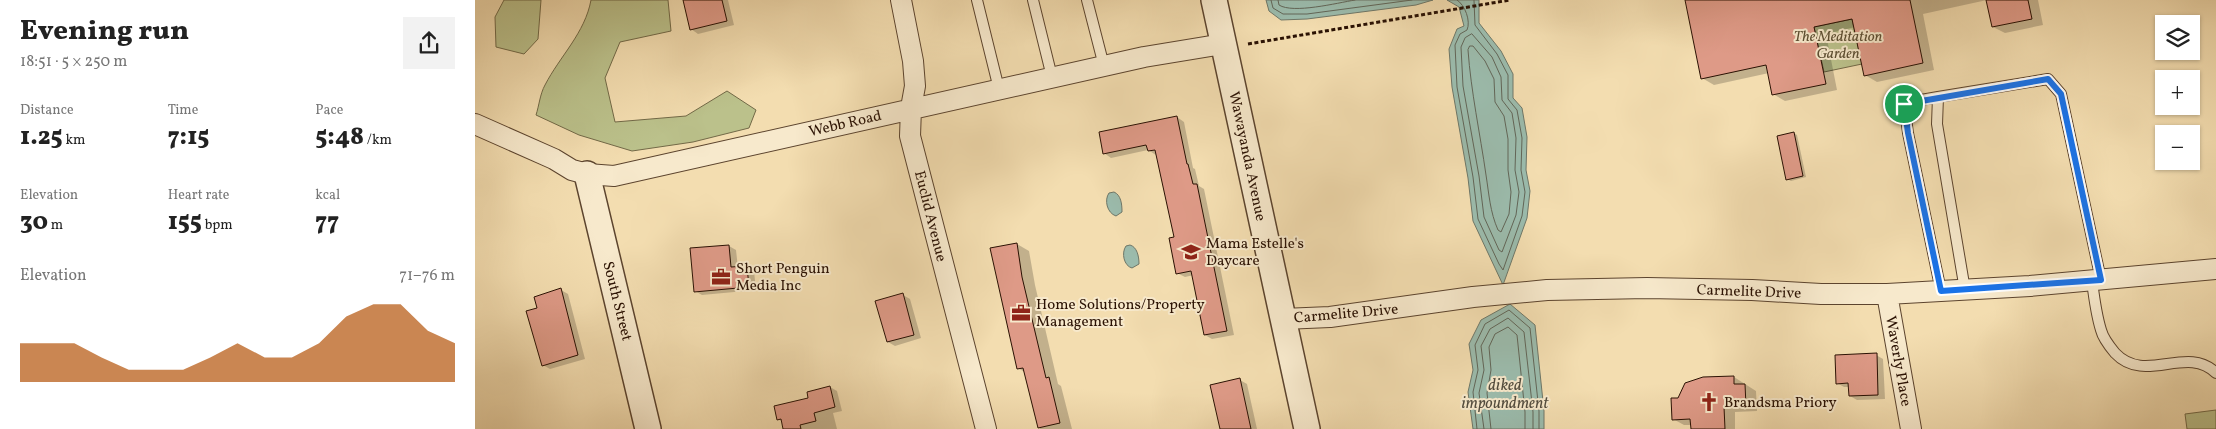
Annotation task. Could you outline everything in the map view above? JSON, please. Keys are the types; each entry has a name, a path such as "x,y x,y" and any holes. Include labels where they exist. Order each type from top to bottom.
{"street":[{"name":"Euclid Avenue","path":"901,0 913,61 915,86 911,108 910,136 985,429"},
{"name":"Wawayanda Avenue","path":"1214,0 1307,429"},
{"name":"Webb Road","path":"475,124 554,159 573,170 587,174 614,176 1052,77 1223,44"},
{"name":"South Street","path":"587,174 648,429"},
{"name":"Carmelite Drive","path":"1283,319 1330,317 1473,297 1547,290 1647,288 1752,290 1821,294 1887,294 1965,290 2216,269"},
{"name":"Waverly Place","path":"1887,294 1911,429"}],"lane":[{"path":"977,0 999,89"},
{"path":"1033,0 1052,77"},
{"path":"1087,0 1104,66"},
{"path":"1941,291 1908,133 1904,104 2048,79 2061,94 2096,280 2101,332 2110,348 2122,360 2133,366 2145,367 2181,361 2201,364 2216,373"},
{"path":"1939,97 1937,124 1965,290"}],"path":[{"path":"1248,44 1510,0"}],"green space":[{"path":"504,0 541,0 538,39 524,54 496,47 495,17"},
{"path":"591,0 668,0 671,31 620,42 605,78 615,122 686,116 727,91 756,110 749,128 693,142 632,151 579,135 536,115 543,89 578,34"},
{"name":"The Meditation Garden","path":"1852,19 1862,64 1824,72 1814,27"},
{"path":"2216,410 2216,429 2187,429 2185,414"}],"water":[{"path":"1266,0 1433,0 1416,5 1307,19 1281,20 1269,11"},
{"path":"1447,0 1479,0 1479,23 1501,51 1513,74 1513,98 1522,108 1527,137 1526,170 1530,191 1527,218 1503,285 1473,221 1468,178 1452,87 1449,49 1457,29 1464,26 1459,7"},
{"path":"1114,192 1120,198 1122,206 1122,212 1116,216 1110,212 1107,203 1107,196 1109,193"},
{"path":"1130,245 1136,250 1139,261 1139,264 1132,268 1125,262 1124,256 1124,249"},
{"name":"diked impoundment","path":"1510,304 1535,325 1544,411 1544,429 1473,429 1468,392 1473,370 1469,344 1481,320"}],"building":[{"path":"683,0 722,0 727,21 690,30"},
{"path":"1685,0 1910,0 1923,63 1864,76 1852,19 1814,27 1826,84 1772,95 1766,65 1701,79"},
{"path":"1986,0 2028,0 2032,19 1992,27"},
{"path":"1177,116 1187,164 1193,184 1197,184 1227,331 1204,335 1191,271 1176,274 1169,238 1174,237 1155,150 1148,151 1146,145 1103,154 1099,132"},
{"path":"1794,132 1803,176 1786,180 1777,136"},
{"path":"1017,243 1022,277 1046,378 1049,377 1060,423 1038,428 1023,368 1017,369 990,248"},
{"name":"Short Penguin Media Inc","path":"729,245 731,267 747,266 749,287 694,292 690,248"},
{"path":"561,288 578,355 542,366 526,311 537,308 534,297"},
{"path":"903,293 914,335 887,342 875,301"},
{"path":"1877,353 1878,395 1849,396 1848,383 1836,384 1835,355"},
{"name":"Brandsma Priory","path":"1734,376 1734,384 1745,384 1746,406 1724,407 1725,429 1691,429 1690,419 1672,420 1671,398 1678,398 1685,383 1703,377"},
{"path":"1240,378 1251,429 1220,429 1210,385"},
{"path":"830,386 835,407 814,413 816,421 800,425 801,429 783,429 781,419 777,420 774,406 808,398 807,392"}],"place":[{"name":"Mama Estelle's Daycare","path":"1191,252"},
{"name":"Short Penguin Media Inc","path":"721,277"},
{"name":"Home Solutions/Property Management","path":"1021,313"},
{"name":"Brandsma Priory","path":"1709,402"}],"route":[{"path":"2048,79 2061,94 2101,280 1941,291 1908,133 1904,104 2048,79"}]}
